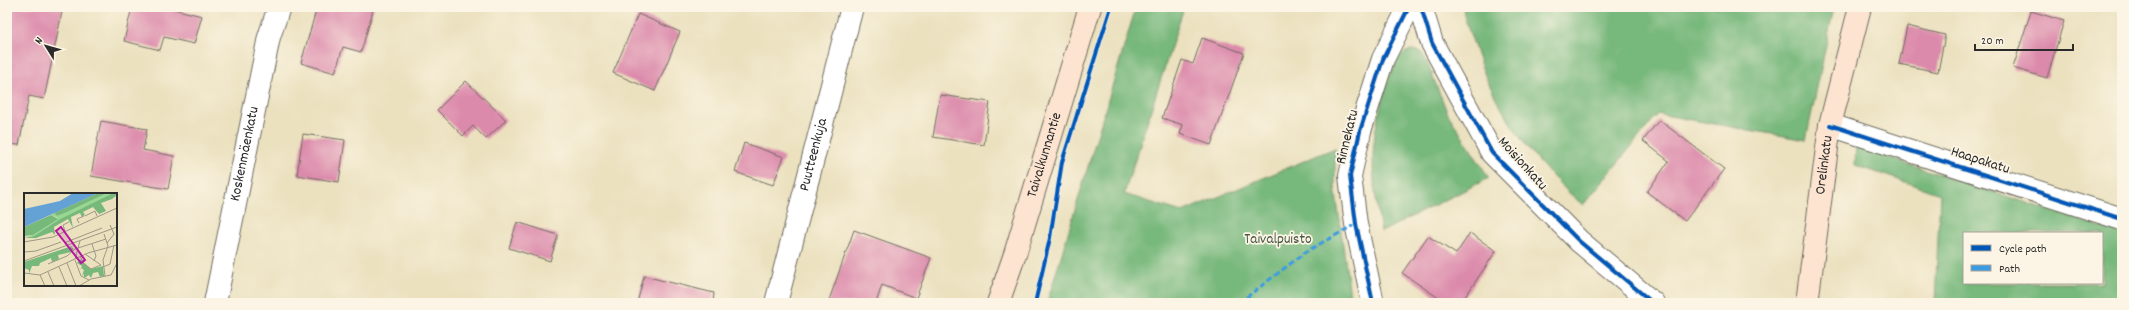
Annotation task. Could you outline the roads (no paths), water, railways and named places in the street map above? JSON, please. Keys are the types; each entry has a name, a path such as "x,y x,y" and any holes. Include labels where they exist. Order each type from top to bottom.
{"main road":[{"name":"Taivalkunnantie","path":"998,303 1015,254 1090,7"},
{"name":"Orelinkatu","path":"1807,303 1830,125 1860,7"}],"street":[{"name":"Koskenmäenkatu","path":"215,303 269,36 279,7"},
{"name":"Puutteenkuja","path":"776,303 852,7"},
{"name":"Rinnekatu","path":"1373,303 1356,224 1350,176 1360,131 1382,59 1409,7"},
{"name":"Moisionkatu","path":"1421,7 1432,43 1492,153 1579,241 1653,303"},
{"name":"Haapakatu","path":"1830,125 2122,219"}],"park label":[{"name":"Taivalpuisto","path":"1278,240"}]}
